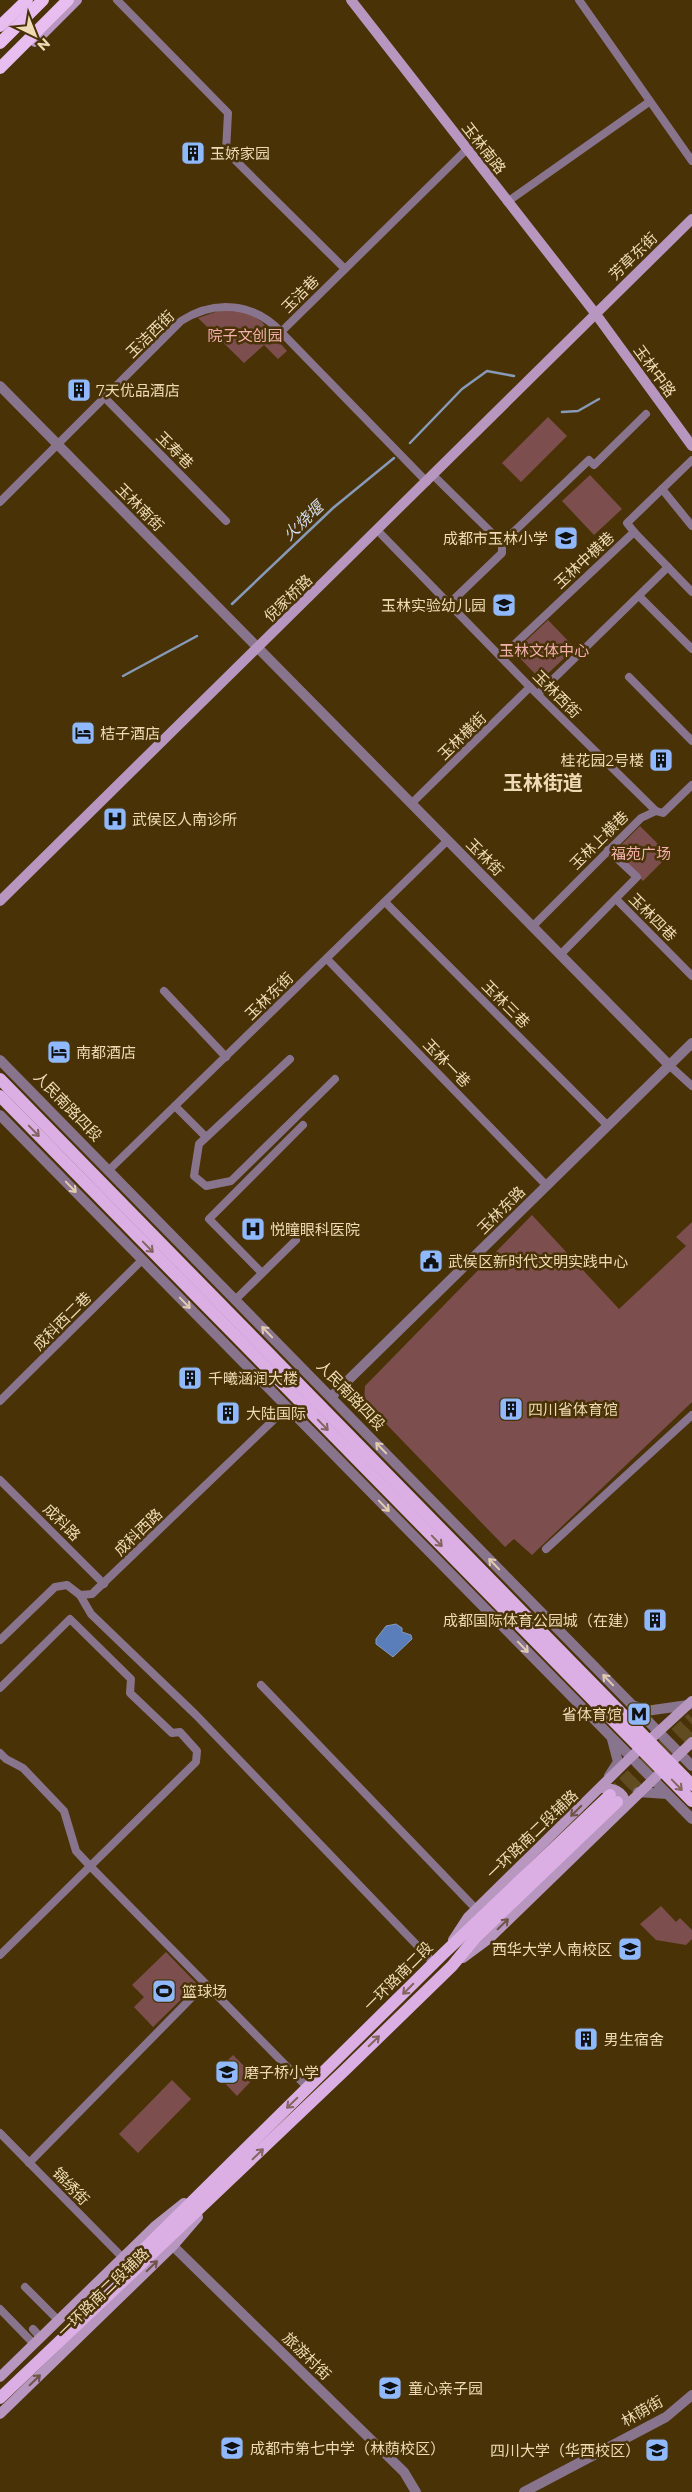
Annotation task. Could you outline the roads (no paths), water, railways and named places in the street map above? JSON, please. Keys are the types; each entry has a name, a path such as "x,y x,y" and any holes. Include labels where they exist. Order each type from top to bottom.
{"highway":[{"path":"0,26 27,0"},
{"path":"0,35 36,0"},
{"path":"0,43 43,0"},
{"path":"0,56 56,0"},
{"path":"0,64 63,0"},
{"path":"0,68 68,0"}],"main road":[{"path":"0,20 21,0"},
{"path":"0,76 78,0"},
{"name":"玉林南路","path":"351,0 466,150 595,313"},
{"name":"芳草东街","path":"595,313 692,219"},
{"name":"玉林中路","path":"595,313 692,446"},
{"name":"倪家桥路","path":"0,901 431,479 595,313"},
{"name":"人民南路四段","path":"0,1079 650,1741"},
{"name":"人民南路四段","path":"0,1096 650,1741"},
{"name":"一环路南二段辅路","path":"438,1959 476,1909 612,1794 631,1757 691,1704"},
{"path":"650,1741 661,1770 692,1801"},
{"name":"一环路南二段辅路","path":"612,1794 638,1792 692,1742"},
{"path":"661,1770 692,1785"},
{"name":"一环路南二段","path":"0,2389 94,2300 210,2182 438,1959 612,1794"},
{"name":"一环路南二段","path":"0,2398 223,2188 452,1966 476,1937 612,1794"},
{"name":"一环路南二段辅路","path":"0,2377 154,2227 210,2182"},
{"name":"一环路南二段辅路","path":"0,2414 173,2246 223,2188"}],"street":[{"path":"117,0 228,112 226,151 345,269"},
{"path":"578,0 692,161"},
{"path":"508,202 649,102"},
{"name":"玉洁巷","path":"466,150 282,332 431,479 502,543"},
{"name":"玉洁西街","path":"0,502 182,321 191,315 225,306 238,307 262,315 282,332"},
{"name":"玉林南街","path":"0,386 258,648"},
{"name":"玉寿巷","path":"105,398 226,521"},
{"path":"449,604 502,553 502,543 589,460 594,465 646,414"},
{"name":"玉林中横巷","path":"501,657 634,532 627,524 692,460"},
{"path":"662,489 692,526"},
{"name":"玉林西街","path":"378,531 530,687 656,811"},
{"path":"634,532 692,592"},
{"path":"538,694 668,567"},
{"path":"639,596 692,649"},
{"name":"玉林街","path":"258,648 669,1066 692,1086"},
{"path":"629,677 692,741"},
{"name":"玉林横街","path":"412,803 530,687"},
{"name":"玉林上横巷","path":"532,927 641,818 656,811 663,813 692,785"},
{"name":"玉林东街","path":"108,1171 447,841"},
{"path":"560,955 637,878 608,850"},
{"name":"玉林四巷","path":"616,899 692,976"},
{"name":"玉林三巷","path":"385,902 608,1126"},
{"name":"玉林一巷","path":"327,959 547,1186"},
{"path":"164,991 226,1057"},
{"name":"玉林东路","path":"331,1398 692,1043"},
{"path":"290,1058 199,1144 194,1176 206,1186 231,1181 335,1079"},
{"name":"人民南路四段","path":"0,1060 632,1705 650,1741 679,1752 692,1766"},
{"path":"175,1106 206,1138"},
{"path":"0,1115 631,1757 661,1770 667,1794 692,1819"},
{"path":"262,1273 209,1219 303,1125"},
{"path":"235,1300 296,1240"},
{"name":"成科西二巷","path":"0,1401 142,1260"},
{"name":"成科西路","path":"80,1595 92,1594 104,1584 287,1406"},
{"path":"546,1549 692,1415"},
{"name":"成科路","path":"0,1480 104,1584"},
{"path":"0,1640 54,1587 67,1585 80,1595 91,1614 202,1722 438,1959"},
{"path":"0,1688 70,1619 131,1679 130,1693 172,1733 180,1732 197,1751 196,1762 0,1954"},
{"path":"261,1685 476,1909"},
{"path":"632,1705 646,1711 691,1704"},
{"path":"612,1738 618,1762 612,1794"},
{"path":"0,1753 23,1768 64,1811 76,1851 308,2088"},
{"path":"638,1792 667,1794"},
{"path":"29,2163 205,1984"},
{"name":"锦绣街","path":"0,2133 123,2258"},
{"name":"旅游村街","path":"173,2246 404,2472 416,2492"},
{"path":"25,2286 58,2320"},
{"path":"0,2309 37,2340"},
{"path":"32,2329 37,2340"},
{"name":"林荫街","path":"524,2492 666,2417 692,2395"}],"water":[{"path":"396,1624 402,1628 402,1632 411,1635 412,1639 393,1657 376,1644 376,1639 386,1626"}],"waterway":[{"name":"火烧堰","path":"410,443 462,389 487,371 514,376"},
{"name":"火烧堰","path":"562,412 578,411 599,399"},
{"name":"火烧堰","path":"232,604 333,508 394,458"},
{"name":"火烧堰","path":"123,676 197,636"}],"tunnel":[{"path":"610,1795 692,1718"},
{"path":"617,1802 692,1730"}],"place":[{"name":"玉娇家园","path":"193,153"},
{"name":"7天优品酒店","path":"79,390"},
{"name":"成都市玉林小学","path":"566,538"},
{"name":"玉林实验幼儿园","path":"504,605"},
{"name":"桔子酒店","path":"83,733"},
{"name":"桂花园2号楼","path":"661,760"},
{"name":"武侯区人南诊所","path":"115,819"},
{"name":"南都酒店","path":"59,1052"},
{"name":"悦瞳眼科医院","path":"253,1229"},
{"name":"武侯区新时代文明实践中心","path":"431,1261"},
{"name":"千曦涵润大楼","path":"190,1378"},
{"name":"四川省体育馆","path":"511,1409"},
{"name":"大陆国际","path":"228,1413"},
{"name":"成都国际体育公园城（在建）","path":"655,1620"},
{"name":"省体育馆","path":"639,1714"},
{"name":"西华大学人南校区","path":"630,1949"},
{"name":"篮球场","path":"164,1991"},
{"name":"男生宿舍","path":"586,2039"},
{"name":"磨子桥小学","path":"227,2072"},
{"name":"童心亲子园","path":"390,2388"},
{"name":"成都市第七中学（林荫校区）","path":"232,2448"},
{"name":"四川大学（华西校区）","path":"657,2450"}],"district":[{"name":"玉林街道","path":"543,783"}],"park label":[{"name":"院子文创园","path":"245,335"},
{"name":"玉林文体中心","path":"544,650"},
{"name":"福苑广场","path":"641,853"}]}
